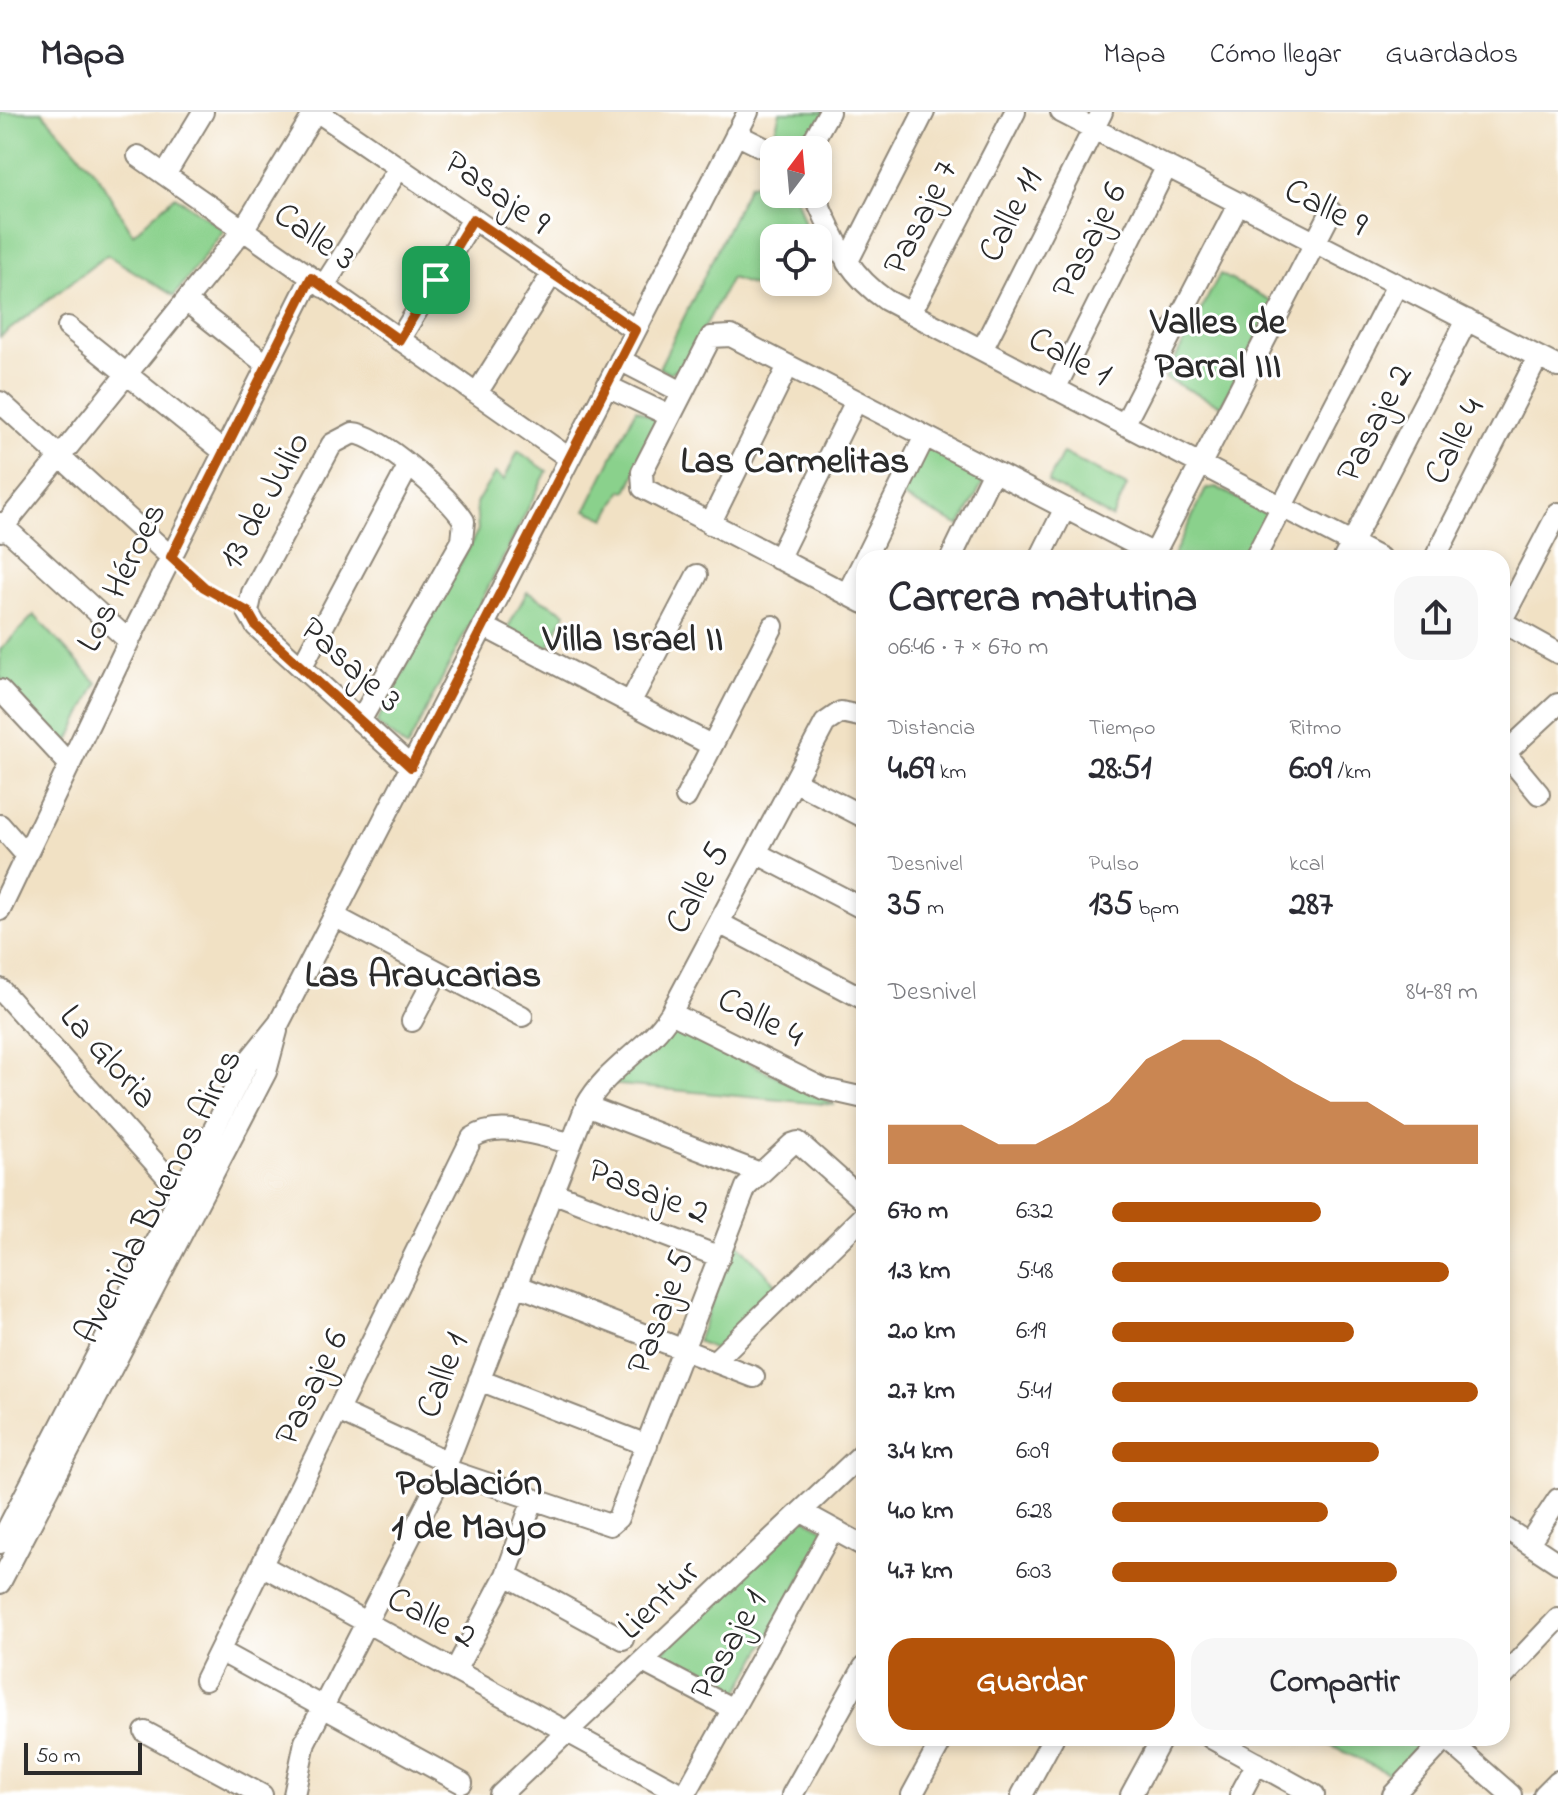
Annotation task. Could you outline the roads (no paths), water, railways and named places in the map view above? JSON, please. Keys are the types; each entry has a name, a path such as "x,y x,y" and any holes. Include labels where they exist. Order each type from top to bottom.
{"street":[{"path":"165,175 203,112"},
{"path":"129,641 1,527 243,230 316,112"},
{"name":"Pasaje 9","path":"316,112 635,330"},
{"path":"279,1023 748,112"},
{"path":"816,136 829,112"},
{"path":"847,263 924,112"},
{"name":"Pasaje 7","path":"911,313 1015,112"},
{"name":"Calle 9","path":"1061,112 1098,120 1167,166 1558,367"},
{"name":"Calle 11","path":"982,350 1098,120"},
{"path":"736,134 760,146"},
{"name":"Calle 3","path":"138,156 569,458"},
{"name":"Pasaje 6","path":"1055,389 1167,166"},
{"name":"Los Héroes","path":"0,910 129,641 267,365 317,282 399,168"},
{"path":"1124,425 1239,203"},
{"name":"Calle 1","path":"821,208 847,263 861,282 911,313 1282,507 1346,550"},
{"path":"1156,550 1331,212"},
{"path":"399,340 473,219"},
{"path":"477,393 552,274"},
{"path":"1259,550 1397,285"},
{"path":"186,301 267,365"},
{"name":"Pasaje 2","path":"1349,550 1467,320"},
{"path":"68,327 224,452"},
{"path":"856,599 646,493 640,484 642,472 707,341 717,334 731,336 1142,550"},
{"name":"Calle 4","path":"1439,550 1538,357"},
{"path":"620,360 682,392"},
{"path":"710,524 788,366"},
{"path":"607,386 670,416"},
{"path":"778,559 856,401"},
{"path":"0,402 171,557"},
{"name":"13 de Julio","path":"248,612 252,593 332,444 353,433 374,438 408,467"},
{"path":"868,550 925,436"},
{"path":"302,666 408,467 464,521 462,541 360,721"},
{"path":"955,550 993,471"},
{"path":"1044,550 1065,508"},
{"path":"1510,606 1558,513"},
{"path":"630,703 697,575"},
{"name":"Pasaje 3","path":"248,612 256,626 411,767"},
{"path":"483,626 711,745"},
{"path":"686,797 773,626"},
{"path":"1510,626 1558,653"},
{"path":"0,690 70,765"},
{"path":"1510,745 1558,704"},
{"name":"Calle 5","path":"586,1106 606,1076 646,1045 671,1013 829,719 848,712 856,714"},
{"path":"1510,759 1539,794"},
{"path":"794,781 856,813"},
{"path":"0,825 26,855"},
{"path":"756,853 856,905"},
{"path":"334,916 522,1016"},
{"path":"719,923 856,995"},
{"path":"412,1021 438,972"},
{"name":"La Gloria","path":"0,989 196,1209"},
{"name":"Calle 4","path":"671,1013 824,1089 856,1096"},
{"name":"Avenida Buenos Aires","path":"0,1543 250,1059 279,1023"},
{"name":"Avenida Buenos Aires","path":"0,1583 266,1072 279,1023"},
{"path":"586,1106 760,1173"},
{"name":"Calle 1","path":"294,1795 301,1754 446,1466 586,1106"},
{"name":"Pasaje 6","path":"205,1680 340,1412 472,1138 484,1130 501,1129 571,1143"},
{"name":"Pasaje 5","path":"533,1500 610,1525 618,1518 746,1187 760,1173 798,1142 856,1194"},
{"name":"Pasaje 2","path":"552,1192 720,1257"},
{"path":"715,1361 856,1224"},
{"path":"516,1285 754,1377"},
{"path":"479,1380 647,1445"},
{"path":"340,1412 446,1466 533,1500 506,1575 456,1669"},
{"name":"Lientur","path":"500,1795 645,1663 856,1460"},
{"path":"1529,1543 1558,1499"},
{"path":"802,1512 856,1542"},
{"name":"Pasaje 1","path":"684,1795 833,1529"},
{"path":"1510,1531 1558,1563"},
{"name":"Calle 2","path":"263,1566 366,1625 456,1669 684,1795"},
{"path":"506,1575 623,1639"},
{"path":"1510,1670 1558,1619"},
{"path":"220,1651 462,1783"},
{"path":"645,1663 733,1709"},
{"path":"792,1795 856,1681"},
{"path":"145,1732 262,1795"},
{"path":"912,1795 939,1746"},
{"path":"1022,1795 1049,1746"},
{"path":"1131,1795 1158,1746"},
{"path":"1226,1746 1314,1795"},
{"path":"1393,1795 1439,1746"},
{"path":"1455,1746 1511,1795"},
{"path":"1240,1795 1257,1763"},
{"path":"1544,1795 1558,1781"}],"district":[{"name":"Valles de Parral III","path":"1218,346"},
{"name":"Las Carmelitas","path":"795,463"},
{"name":"Villa Israel II","path":"633,641"},
{"name":"Las Araucarias","path":"423,977"},
{"name":"Población 1 de Mayo","path":"469,1507"}]}
